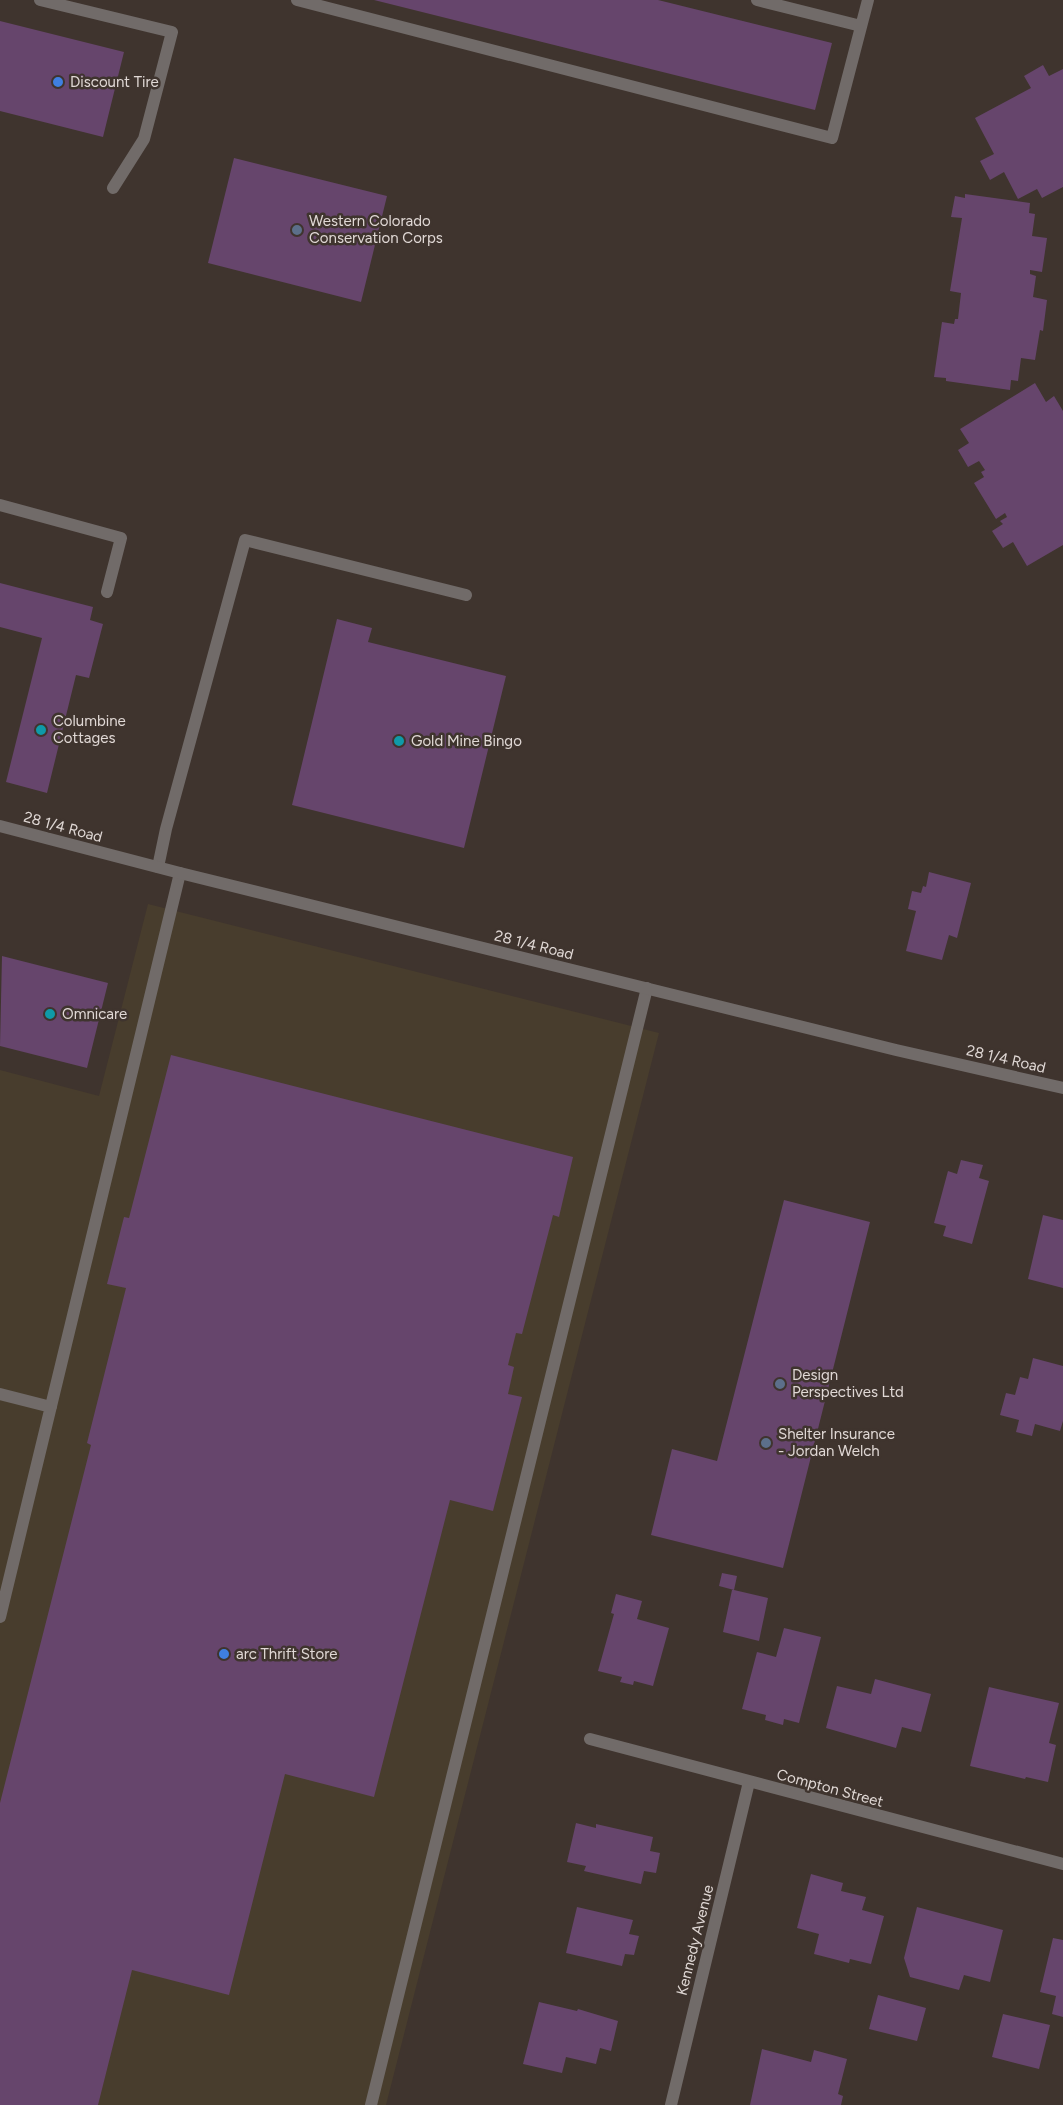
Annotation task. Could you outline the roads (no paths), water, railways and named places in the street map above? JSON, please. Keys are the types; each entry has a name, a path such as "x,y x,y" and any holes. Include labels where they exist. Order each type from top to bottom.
{"street":[{"path":"40,0 172,32 144,139 113,188"},
{"path":"297,0 832,138 868,0"},
{"path":"757,0 861,26"},
{"path":"0,505 121,538 107,592"},
{"path":"158,867 166,829 245,540 466,595"},
{"name":"28 1/4 Road","path":"0,826 180,873 896,1050 1063,1088"},
{"path":"0,1617 180,873"},
{"path":"371,2105 646,988"},
{"path":"0,1394 51,1407"},
{"name":"Compton Street","path":"590,1739 1063,1864"},
{"name":"Kennedy Avenue","path":"671,2105 749,1782"}],"place":[{"name":"Discount Tire","path":"58,82"},
{"name":"Western Colorado Conservation Corps","path":"297,230"},
{"name":"Columbine Cottages","path":"41,730"},
{"name":"Gold Mine Bingo","path":"399,741"},
{"name":"Omnicare","path":"50,1014"},
{"name":"Design Perspectives Ltd","path":"780,1384"},
{"name":"Shelter Insurance - Jordan Welch","path":"766,1443"},
{"name":"arc Thrift Store","path":"224,1654"}]}
